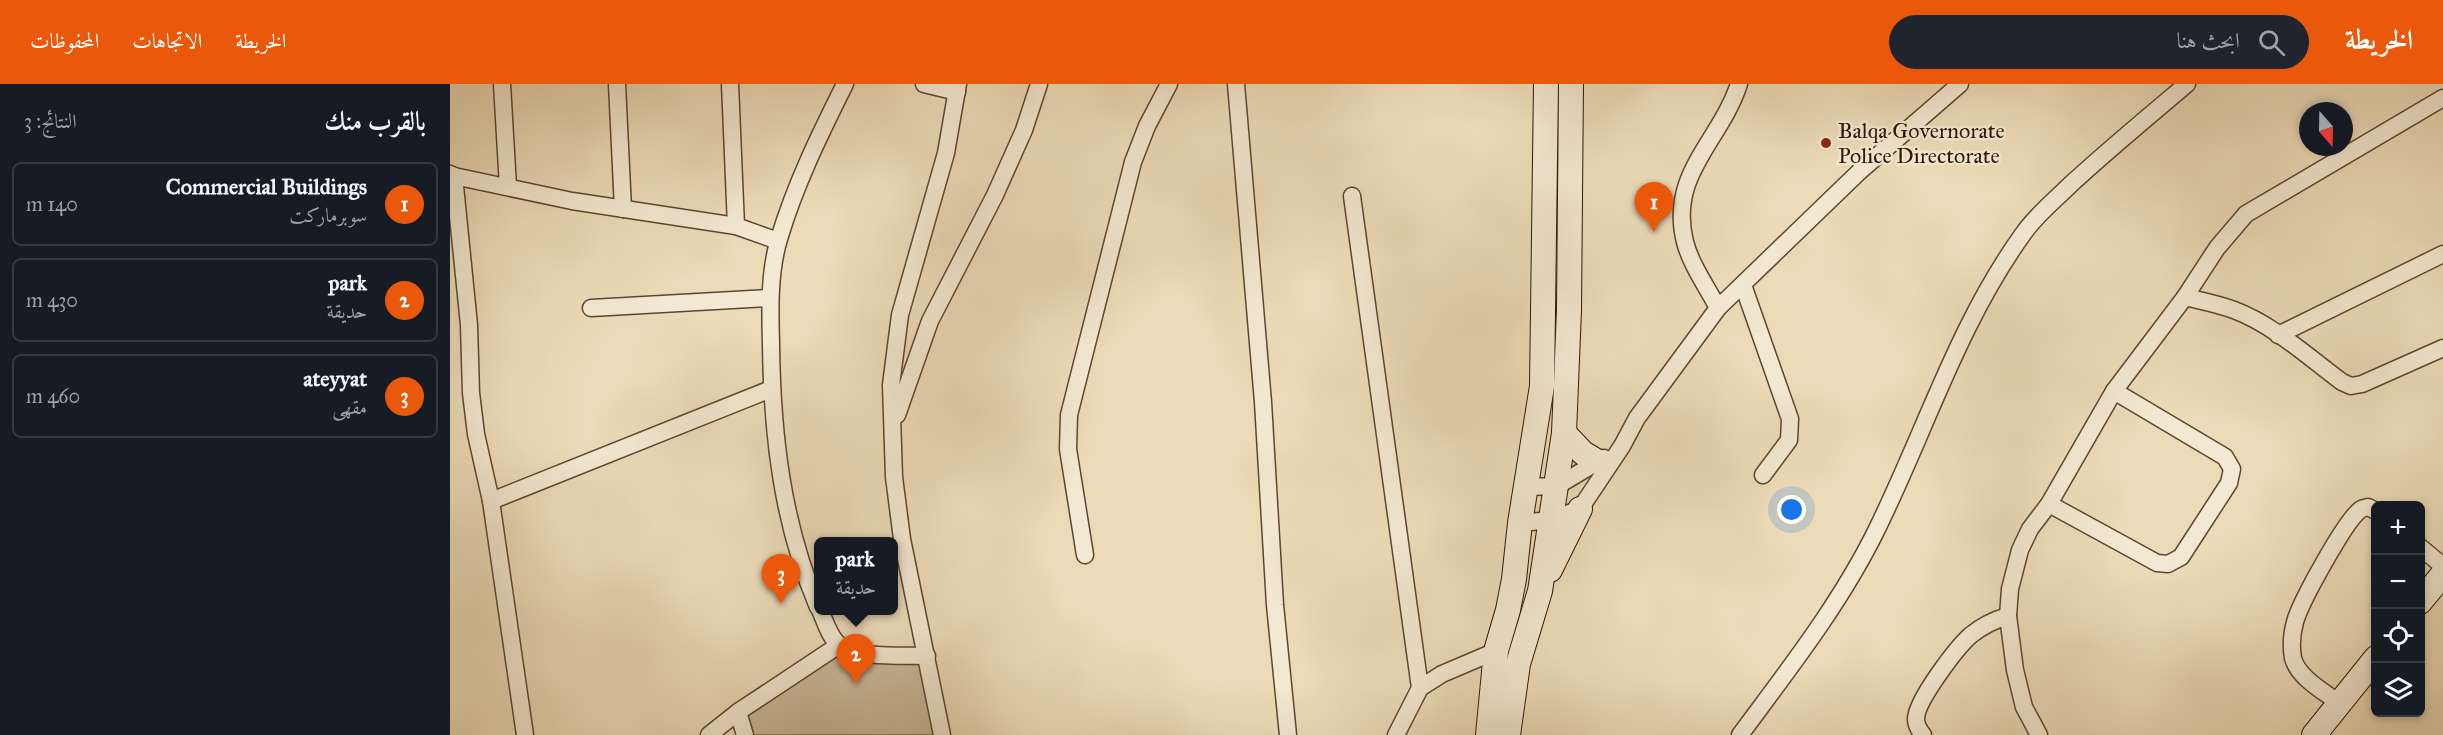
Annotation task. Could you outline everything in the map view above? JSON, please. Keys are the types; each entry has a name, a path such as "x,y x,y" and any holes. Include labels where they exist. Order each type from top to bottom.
{"main road":[{"path":"1488,735 1496,651 1508,610 1542,386 1546,84"},
{"path":"1508,735 1518,664 1540,591 1564,433 1569,310 1571,84"},
{"path":"1564,433 1583,453 1598,462"},
{"path":"1540,591 1580,509"},
{"path":"2425,597 2443,574"},
{"path":"2314,735 2372,663"}],"street":[{"path":"502,84 508,188"},
{"path":"617,84 623,209"},
{"path":"730,84 736,226"},
{"path":"814,598 792,530 777,459 771,389 770,298 778,242 803,173 845,84"},
{"path":"924,84 958,88 946,153 900,315 891,385 894,477 902,538 942,735"},
{"path":"893,424 930,321 995,195 1024,130 1039,84"},
{"path":"1084,555 1068,449 1069,415 1133,162 1147,126 1169,84"},
{"path":"1236,84 1263,402 1275,605 1288,735"},
{"path":"1718,308 1685,242 1681,199 1686,183 1733,102 1739,84"},
{"path":"1520,523 1551,520 1580,509 1622,446 1637,418 1718,308 1860,171 1960,84"},
{"path":"1740,735 1793,662 1869,545 1962,339 1994,278 2023,233 2086,171 2187,84"},
{"path":"2039,735 2024,706 2015,670 2008,616 2010,589 2020,550 2030,529 2049,504 2114,392 2185,297 2217,248 2246,214 2443,98"},
{"path":"525,735 491,501 480,456 471,393 469,325 452,175 508,188 623,209 736,226 778,242"},
{"path":"1352,196 1420,688"},
{"path":"2278,334 2443,254"},
{"path":"1743,285 1790,419 1789,440 1763,475"},
{"path":"2185,297 2234,310 2278,334 2342,382 2351,386 2362,384 2443,348"},
{"path":"591,308 770,298"},
{"path":"491,501 771,389"},
{"path":"2049,504 2157,563 2168,564 2181,557 2229,483 2232,470 2224,457 2114,392"},
{"path":"1527,487 1557,486 1622,446"},
{"path":"2339,703 2302,674 2294,660 2292,640 2295,620 2331,549 2360,510 2368,507 2371,508"},
{"path":"2425,550 2443,566"},
{"path":"822,615 839,645 860,653 927,656"},
{"path":"1923,735 1916,721 1917,711 1924,696 1959,646 1993,620 2008,616"},
{"path":"709,735 738,712 839,645"},
{"path":"1396,735 1420,688 1442,674 1496,651"},
{"path":"738,712 745,735"}],"shaded area":[{"path":"839,645 927,656 942,735 745,735 738,712"}],"place":[{"name":"Balqa Governorate Police Directorate","path":"1826,143"},
{"name":"Commercial Buildings","path":"1654,232"},
{"name":"ateyyat","path":"781,604"},
{"name":"park","path":"856,684"}]}
